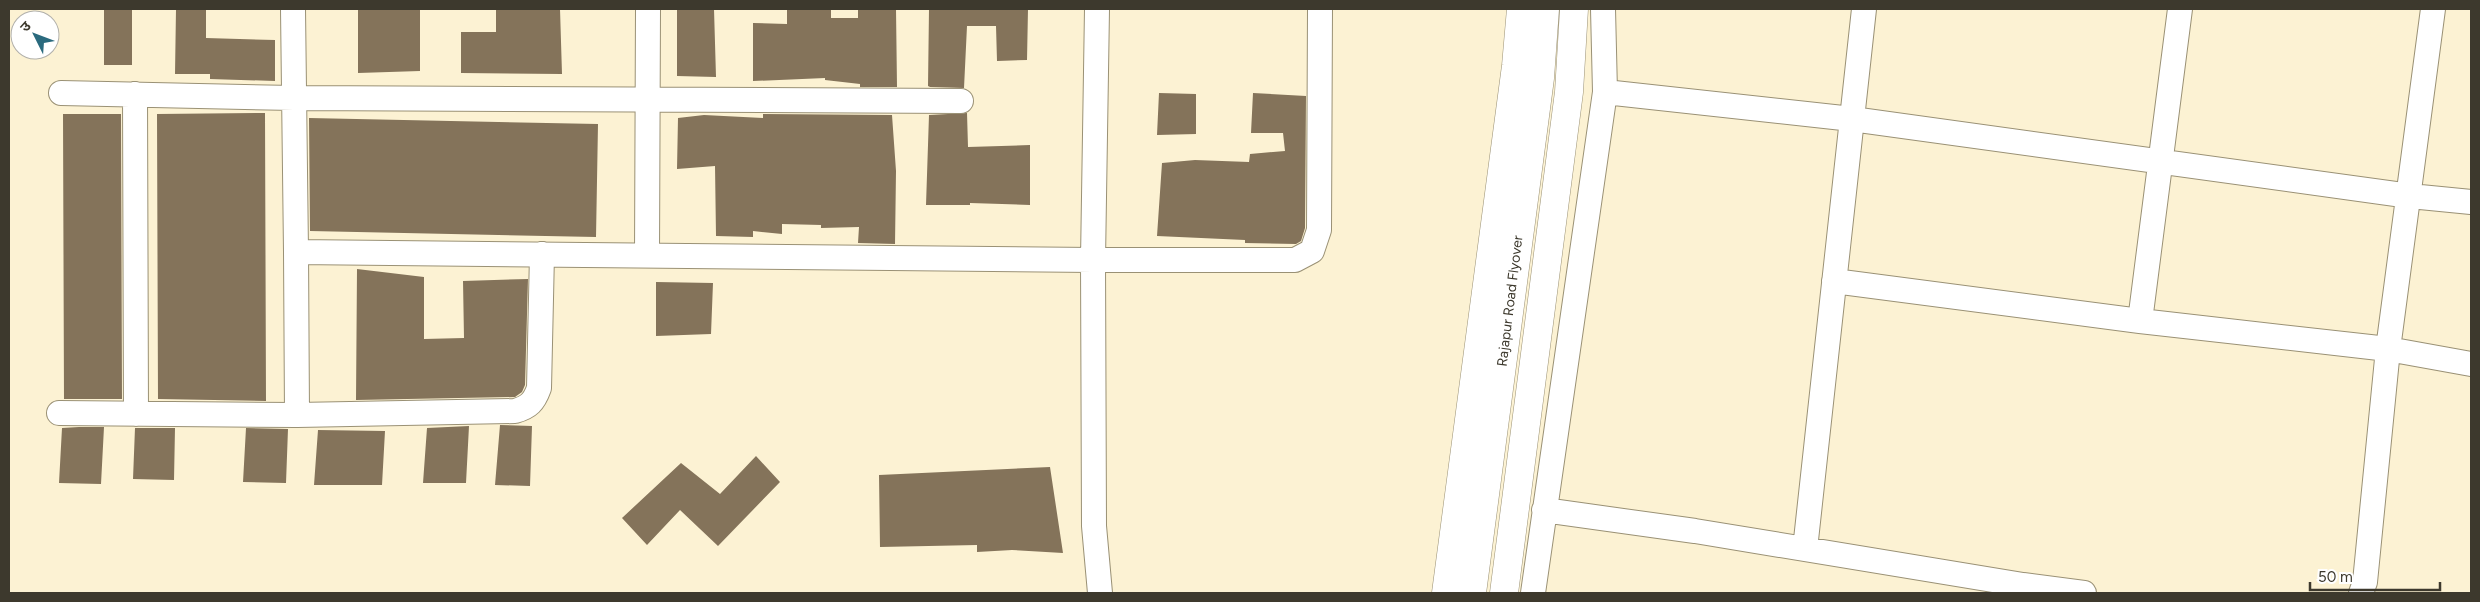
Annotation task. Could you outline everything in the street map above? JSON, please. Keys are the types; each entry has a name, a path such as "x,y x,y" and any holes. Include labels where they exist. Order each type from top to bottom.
{"main road":[{"path":"1446,593 1516,66 1521,9"},
{"name":"Rajapur Road Flyover","path":"1472,593 1540,78 1545,9"},
{"path":"1504,593 1568,92 1574,9"}],"street":[{"path":"293,9 297,415"},
{"path":"647,255 648,9"},
{"path":"1097,9 1093,260 1094,526 1100,593"},
{"path":"296,252 1093,260 1295,260 1312,251 1319,230 1320,9"},
{"path":"1533,593 1605,92 1603,9"},
{"path":"1805,549 1864,9"},
{"path":"2140,321 2180,9"},
{"path":"2361,593 2366,572 2388,349 2410,196 2433,9"},
{"path":"1605,92 1852,119 2410,196 2471,202"},
{"path":"61,93 294,98 961,101"},
{"path":"135,94 136,414"},
{"path":"59,413 297,415 515,410 525,408 535,400 539,388 542,254"},
{"path":"1834,280 2140,321 2388,349 2471,364"},
{"path":"1544,510 1695,531 2084,593"}],"building":[{"path":"104,9 132,9 132,65 104,65"},
{"path":"176,9 206,9 206,38 275,40 275,81 210,79 210,74 175,74"},
{"path":"358,9 420,9 420,71 358,73"},
{"path":"496,9 560,9 562,74 461,73 461,32 496,32"},
{"path":"677,9 714,9 716,77 677,76"},
{"path":"787,9 831,9 831,18 858,18 858,9 896,9 897,87 860,87 860,84 825,80 825,78 753,81 753,23 787,24"},
{"path":"929,9 1028,9 1027,60 997,61 996,26 967,26 964,88 928,86"},
{"path":"1159,93 1196,94 1196,134 1157,135"},
{"path":"1253,93 1306,96 1305,228 1301,241 1296,244 1245,243 1245,240 1157,236 1162,163 1195,160 1249,162 1250,154 1285,151 1283,133 1251,133"},
{"path":"265,113 266,401 158,399 157,114"},
{"path":"967,113 968,147 1030,145 1030,205 970,203 970,205 926,205 929,115"},
{"path":"63,114 121,114 122,399 64,399"},
{"path":"763,114 892,115 896,171 895,244 858,243 859,227 821,228 821,225 782,224 782,234 753,231 753,237 716,236 715,166 677,169 678,118 704,115 763,118"},
{"path":"309,118 598,124 596,237 310,231"},
{"path":"357,269 424,277 424,339 464,338 463,281 528,279 525,385 522,392 515,397 356,400"},
{"path":"656,282 713,283 711,334 656,336"},
{"path":"500,425 532,426 530,486 495,485"},
{"path":"469,426 466,483 423,483 427,428"},
{"path":"104,427 101,484 59,483 62,428"},
{"path":"135,428 175,428 174,480 133,479"},
{"path":"246,428 288,429 286,483 243,482"},
{"path":"318,430 385,431 382,485 314,485"},
{"path":"756,456 780,482 718,546 680,510 647,545 622,518 681,463 720,494"},
{"path":"1050,467 1063,553 1012,550 977,552 977,545 880,547 879,475"}]}
